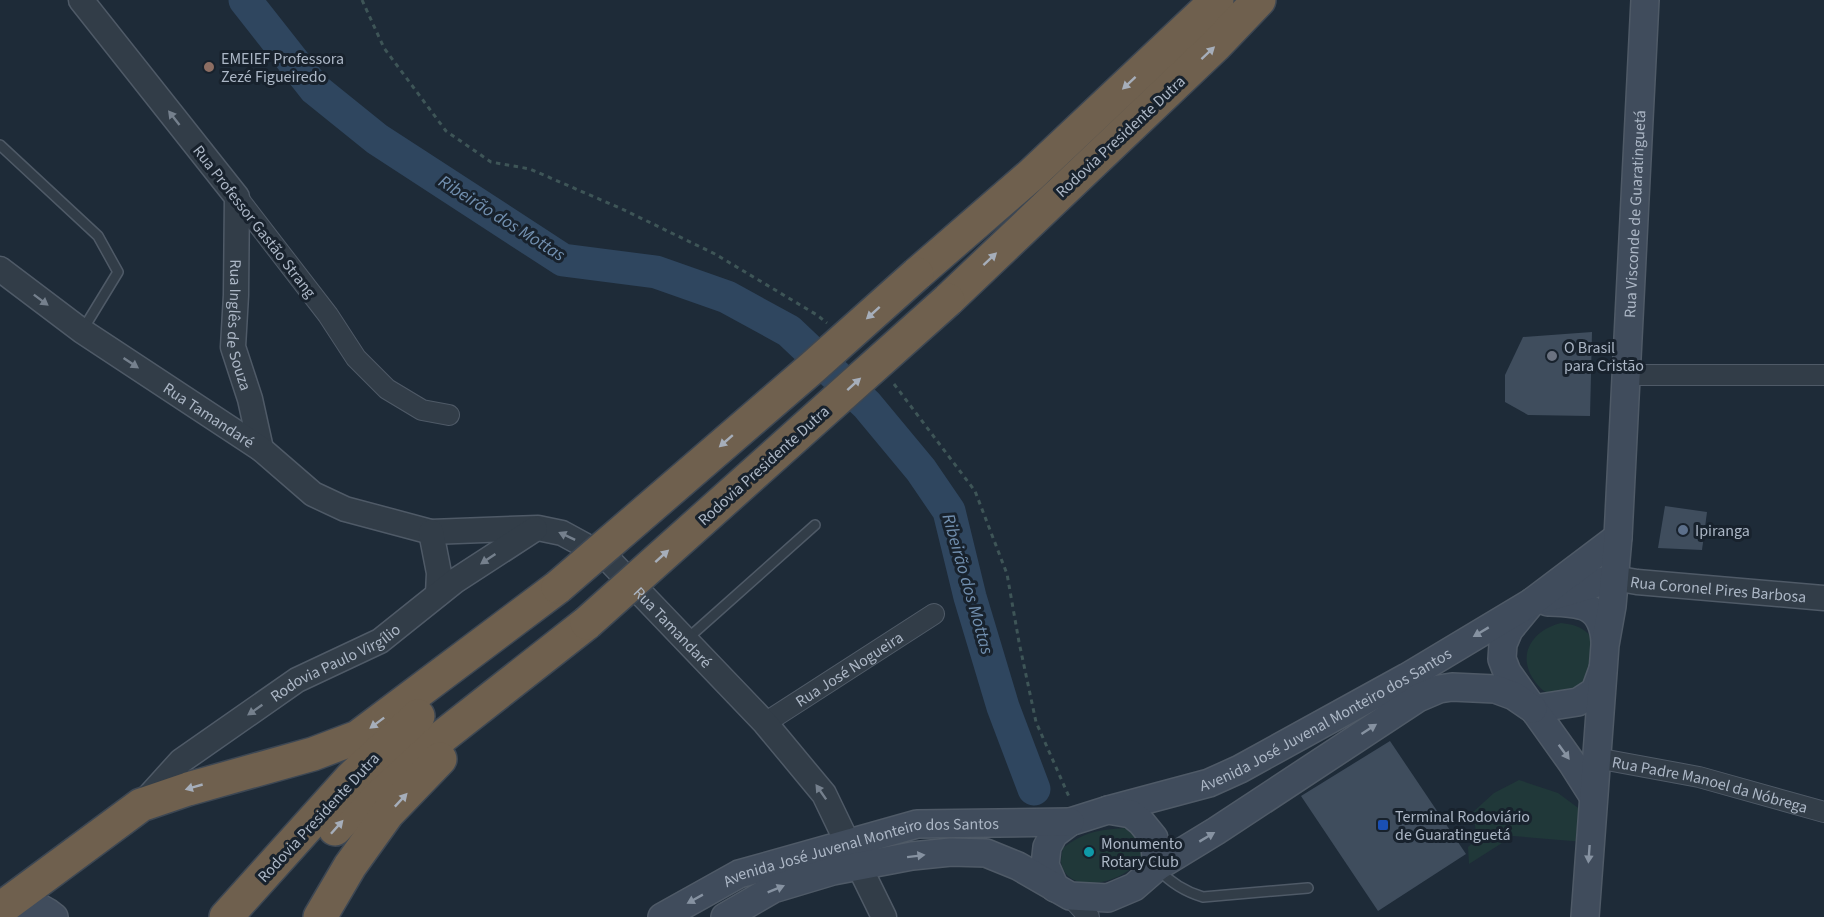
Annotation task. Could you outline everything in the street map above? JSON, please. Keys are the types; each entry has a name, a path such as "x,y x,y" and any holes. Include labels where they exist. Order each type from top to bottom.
{"highway":[{"name":"Rodovia Presidente Dutra","path":"226,917 352,777 558,587 1030,176 1217,0"},
{"name":"Rodovia Presidente Dutra","path":"255,917 363,799 587,623 948,300 1207,55 1259,0"},
{"path":"3,905 141,805 188,789 313,754 358,737 558,587"},
{"path":"320,917 350,866 388,813 458,740 587,623"}],"main road":[{"name":"Rua Visconde de Guaratinguetá","path":"1585,917 1604,657 1612,606 1618,537 1624,375 1645,0"},
{"path":"1593,796 1507,672 1502,658 1503,644 1509,630 1532,602 1618,537"},
{"path":"1532,602 1614,578"},
{"path":"1532,602 1578,603 1594,610 1604,626 1604,657 1595,691 1578,702 1533,709"},
{"name":"Avenida José Juvenal Monteiro dos Santos","path":"1108,810 1209,783 1240,769 1407,677 1532,602"},
{"name":"Avenida José Juvenal Monteiro dos Santos","path":"1156,867 1216,831 1418,698 1439,689 1452,687 1495,689 1514,696 1533,709"},
{"path":"1108,810 1131,814 1141,822 1154,838 1156,867 1134,887 1108,898 1062,892 1045,865 1047,847 1054,834 1070,822 1108,810"},
{"name":"Avenida José Juvenal Monteiro dos Santos","path":"725,917 772,889 833,871 853,855 917,824 1070,822"},
{"name":"Avenida José Juvenal Monteiro dos Santos","path":"662,917 739,874 853,855 912,856 951,852 986,853 1018,866 1062,892"},
{"path":"3,905 22,903 38,907 54,917"}],"street":[{"name":"Rua Professor Gastão Strang","path":"81,0 328,315 356,358 387,389 422,410 449,415"},
{"name":"Rua Inglês de Souza","path":"237,197 233,347 250,399 261,449"},
{"name":"Rua Tamandaré","path":"0,269 82,331 261,449 313,494 345,509 431,532 537,528 562,533 606,557 765,723 824,794 884,917"},
{"path":"1624,375 1824,375"},
{"name":"Rodovia Paulo Virgílio","path":"141,805 181,761 297,680 380,641 455,581 537,528"},
{"path":"431,532 440,573 438,594"},
{"name":"Rua Coronel Pires Barbosa","path":"1614,578 1637,582 1824,598"},
{"name":"Rua José Nogueira","path":"765,723 934,614"},
{"name":"Rua Padre Manoel da Nóbrega","path":"1596,758 1699,777 1824,812"},
{"path":"1062,892 1089,917"}],"lane":[{"path":"0,145 98,236 118,272 82,331"},
{"path":"685,640 815,525"},
{"path":"1156,867 1167,879 1203,897 1308,888"}],"green space":[{"path":"1561,623 1574,625 1584,630 1592,637 1598,648 1584,690 1551,694 1540,688 1530,673 1527,654 1535,638 1551,626"},
{"path":"1519,780 1558,793 1581,810 1584,842 1513,836 1469,864 1468,847 1477,839 1473,812 1494,793"},
{"path":"1124,828 1140,840 1142,853 1135,866 1120,876 1102,882 1084,883 1069,877 1061,862 1063,848 1077,838 1092,833"}],"building":[{"name":"O Brasil para Cristão","path":"1592,332 1590,416 1528,415 1505,402 1505,375 1523,337"},
{"name":"Ipiranga","path":"1665,506 1707,512 1702,550 1658,548"},
{"name":"Terminal Rodoviário de Guaratinguetá","path":"1390,741 1466,854 1378,911 1301,796"}],"waterway":[{"name":"Ribeirão dos Mottas","path":"245,0 315,89 377,139 563,260 656,272 727,297 789,331 867,405 921,470 949,511 970,597 1003,707 1034,789"}],"place":[{"name":"EMEIEF Professora Zezé Figueiredo","path":"209,67"},
{"name":"O Brasil para Cristão","path":"1552,356"},
{"name":"Ipiranga","path":"1683,530"},
{"name":"Terminal Rodoviário de Guaratinguetá","path":"1383,825"},
{"name":"Monumento Rotary Club","path":"1089,852"}]}
